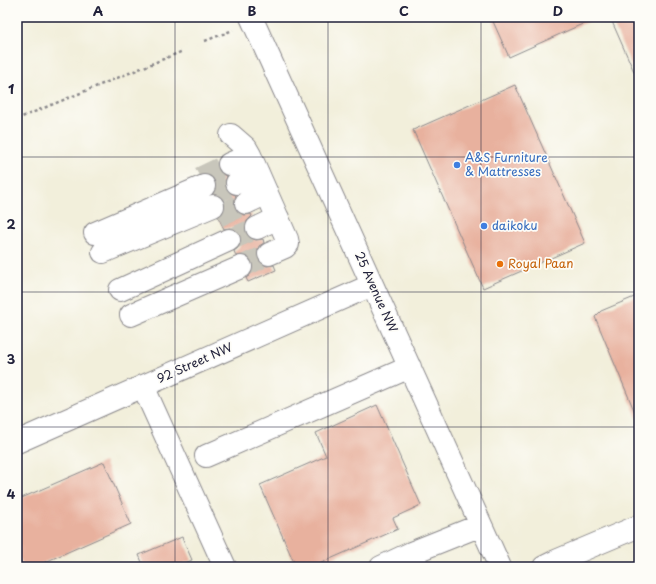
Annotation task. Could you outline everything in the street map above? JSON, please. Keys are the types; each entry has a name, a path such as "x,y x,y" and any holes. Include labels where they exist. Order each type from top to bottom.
{"street":[{"name":"25 Avenue NW","path":"252,17 500,567"},
{"path":"231,135 246,148 266,190 288,244 285,247 247,206"},
{"path":"247,206 266,190"},
{"path":"247,206 266,190"},
{"path":"247,206 266,190"},
{"path":"110,267 219,219"},
{"path":"110,267 219,219"},
{"path":"110,267 219,219"},
{"path":"110,267 219,219"},
{"name":"92 Street NW","path":"17,442 372,285"},
{"path":"206,456 410,368"},
{"path":"143,386 225,567"},
{"path":"381,567 414,560 481,525"},
{"path":"553,565 639,526"}],"path":[{"path":"205,41 234,30"},
{"path":"17,119 183,51"}],"building":[{"path":"491,17 598,17 509,57"},
{"path":"610,17 639,17 639,83"},
{"path":"515,85 585,243 483,288 413,130"},
{"path":"218,169 221,174 227,176 225,182 226,189 230,193 236,195 234,202 235,209 239,213 245,215 251,214 252,216 247,221 245,227 246,234 250,238 256,240 263,239 264,243 259,246 257,252 258,259 262,264 267,266 274,265 276,270 248,282 246,278 251,274 253,269 252,262 248,257 243,255 236,256 234,251 239,247 241,242 240,235 236,230 230,228 224,229 218,217 223,213 225,202 220,196 214,194 216,181 212,176 207,174"},
{"path":"639,295 639,422 595,317 601,311"},
{"path":"377,405 421,505 393,518 398,529 312,567 296,567 260,485 326,456 316,433"},
{"path":"104,462 131,524 34,567 23,567 17,552 17,500"},
{"path":"182,537 192,560 176,567 144,567 139,555"}],"tunnel":[{"path":"200,178 229,164"},
{"path":"208,196 237,183"},
{"path":"218,216 246,203"},
{"path":"229,240 257,228"},
{"path":"241,267 269,254"}],"place":[{"name":"A&S Furniture & Mattresses","path":"457,165"},
{"name":"daikoku","path":"484,226"},
{"name":"Royal Paan","path":"500,264"}]}
